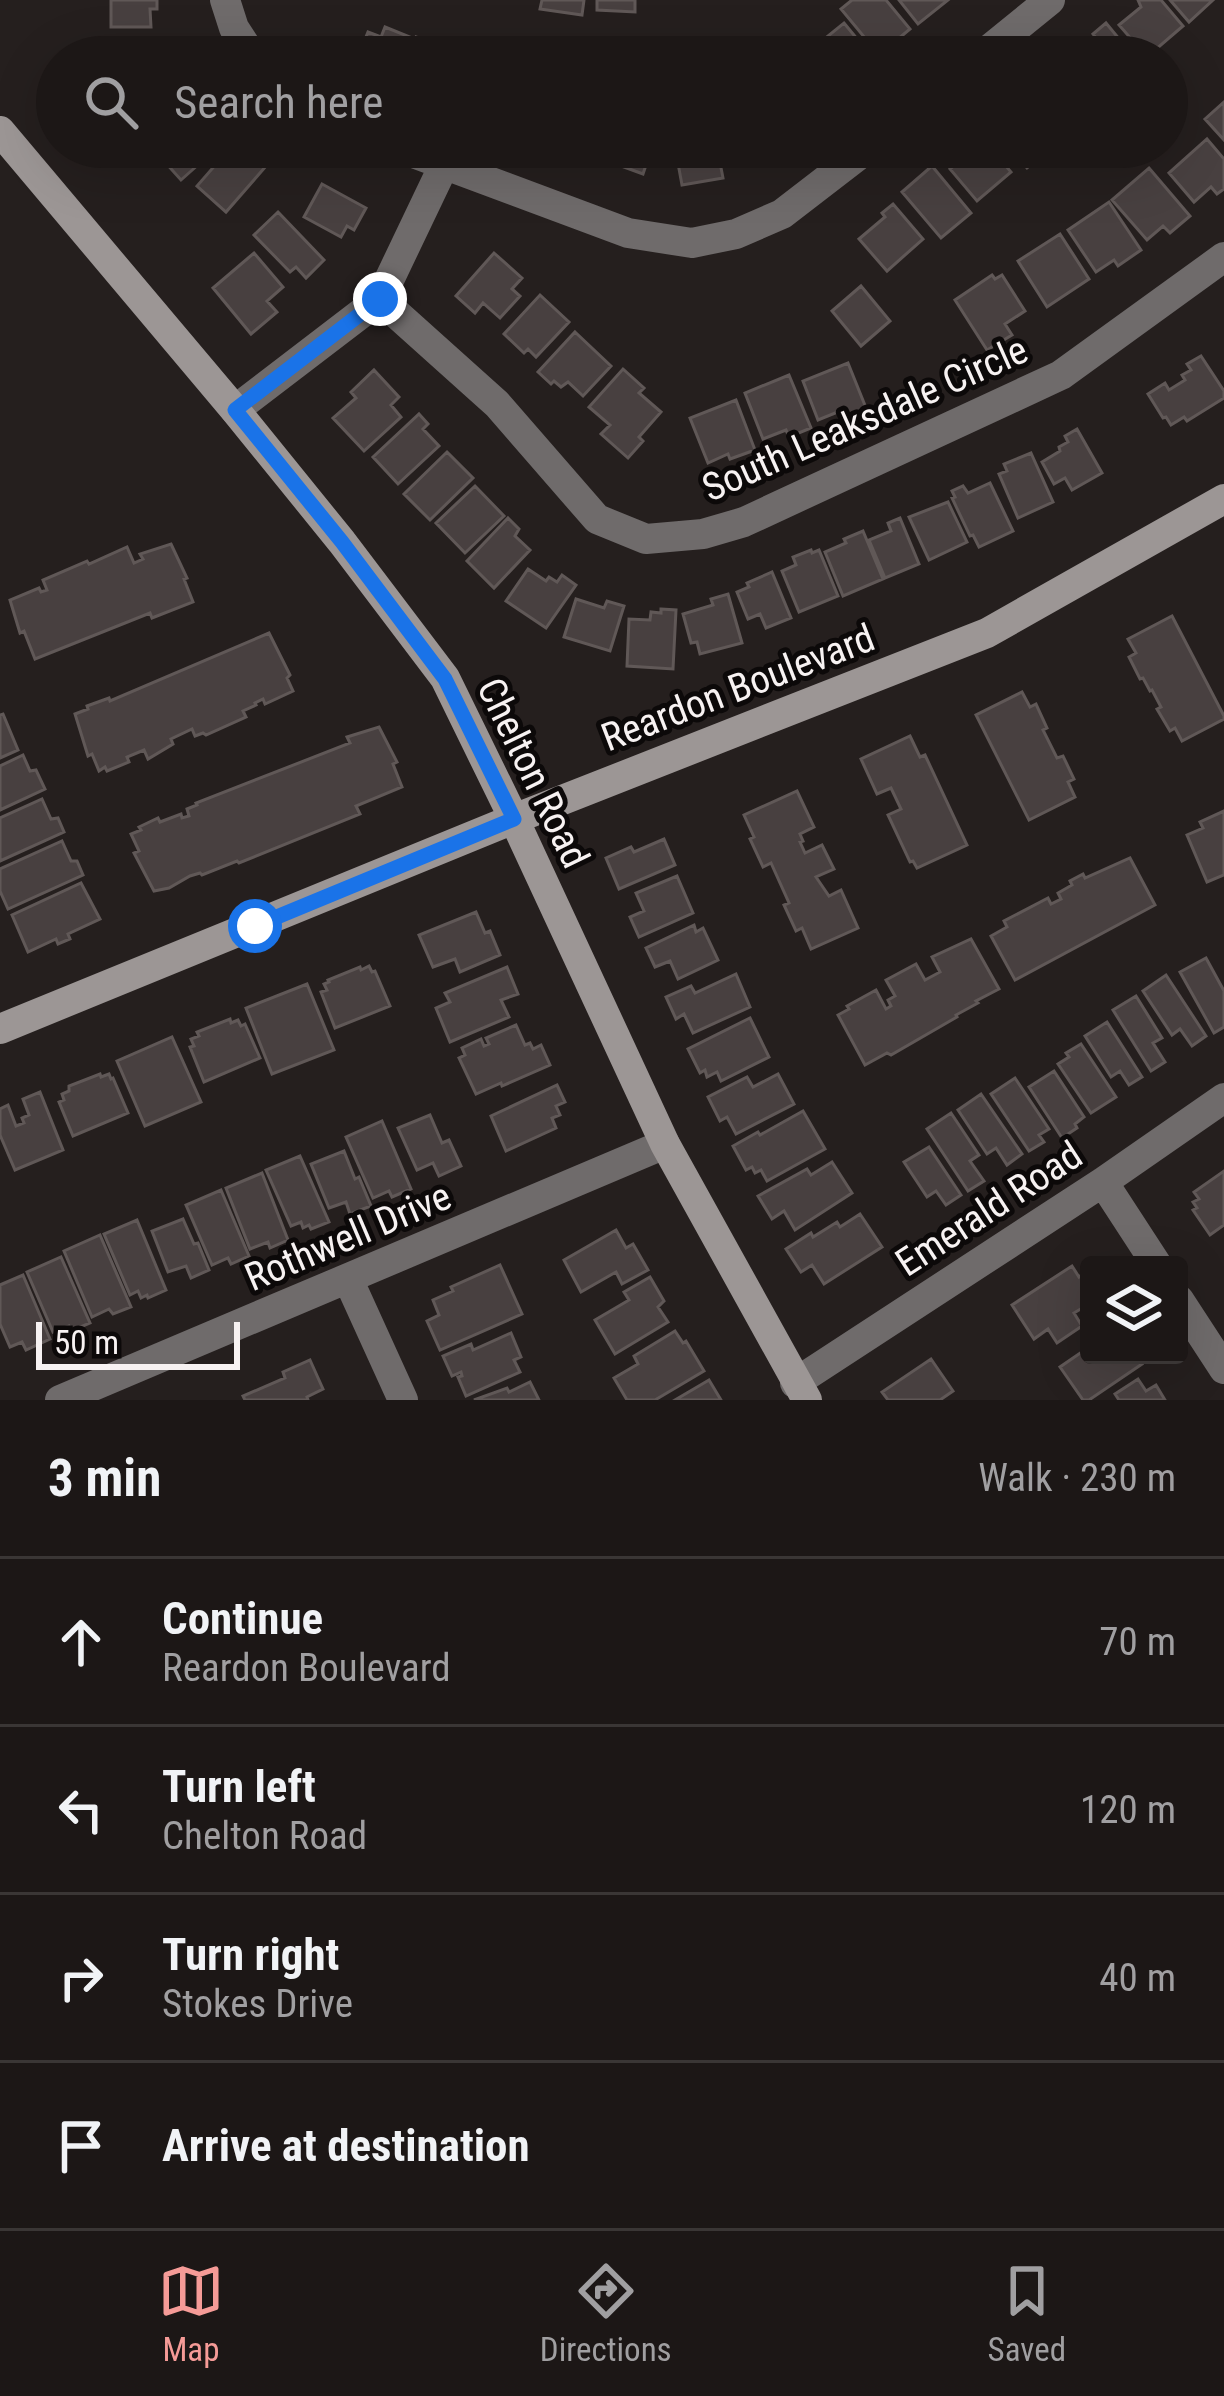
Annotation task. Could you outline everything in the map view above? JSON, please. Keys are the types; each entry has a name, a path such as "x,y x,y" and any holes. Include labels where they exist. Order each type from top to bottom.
{"street":[{"path":"225,0 239,36"},
{"path":"1006,36 1050,0"},
{"name":"Chelton Road","path":"0,131 235,410 445,679 665,1144 801,1391"},
{"path":"235,410 380,299 443,168"},
{"path":"452,168 628,233 692,243 736,234 782,214 841,168"},
{"name":"South Leaksdale Circle","path":"380,299 497,404 597,519 646,539 703,534 744,522 1061,375 1224,257"},
{"name":"Reardon Boulevard","path":"0,1029 987,633 1224,499"},
{"name":"Emerald Road","path":"801,1391 1224,1098"},
{"name":"Rothwell Drive","path":"60,1400 665,1144"},
{"path":"1103,1182 1150,1256"},
{"path":"348,1279 403,1400"},
{"path":"1188,1314 1224,1370"}],"building":[{"path":"111,0 157,0 157,9 150,9 151,27 111,27"},
{"path":"542,0 584,0 582,15 540,9"},
{"path":"597,0 635,0 635,12 597,10"},
{"path":"852,0 886,0 910,29 902,36 863,36 841,9"},
{"path":"899,0 948,0 918,24"},
{"path":"1138,0 1161,0 1183,26 1171,36 1129,36 1119,25 1141,7"},
{"path":"1170,0 1213,0 1189,22"},
{"path":"844,23 855,36 828,36"},
{"path":"1106,23 1117,36 1095,36"},
{"path":"385,27 408,36 381,36"},
{"path":"1224,102 1224,140 1205,119"},
{"path":"1207,139 1224,159 1224,189 1217,194 1211,187 1194,202 1169,173 1188,168 1188,156"},
{"path":"170,168 194,168 181,180"},
{"path":"213,168 264,168 226,212 197,186"},
{"path":"679,168 721,168 723,178 682,185"},
{"path":"934,168 971,213 941,238 902,192"},
{"path":"1008,168 1011,172 977,201 950,169"},
{"path":"1149,168 1190,216 1170,233 1163,226 1147,240 1112,200"},
{"path":"322,184 366,208 354,230 347,226 341,237 304,217"},
{"path":"1109,202 1141,250 1118,266 1114,260 1096,272 1068,230"},
{"path":"893,204 923,239 887,271 859,239"},
{"path":"278,212 324,260 306,278 296,267 290,272 254,235"},
{"path":"1060,234 1089,279 1047,307 1018,261"},
{"path":"254,253 283,287 267,301 277,312 251,334 213,288"},
{"path":"494,253 522,278 512,289 520,296 500,318 483,303 475,313 456,296"},
{"path":"992,275 995,279 1002,275 1025,311 1005,324 1012,335 987,350 955,300"},
{"path":"861,286 890,321 861,346 832,311"},
{"path":"540,295 569,322 536,357 528,349 524,353 504,334"},
{"path":"575,332 611,366 583,396 568,382 561,387 554,381 551,384 538,372"},
{"path":"1201,356 1224,398 1187,421 1184,417 1171,425 1148,394 1165,383 1169,390 1185,380 1182,375 1191,370 1187,364"},
{"path":"848,363 866,408 818,420 803,381"},
{"path":"623,369 644,388 639,393 661,412 628,458 601,434 610,425 589,407"},
{"path":"374,370 399,397 391,405 401,417 364,451 333,418 356,398 351,392"},
{"path":"789,375 811,428 789,437 786,430 763,439 745,393"},
{"path":"736,400 755,450 708,463 690,418"},
{"path":"419,414 428,424 423,429 439,446 398,484 373,457"},
{"path":"1077,429 1102,473 1072,490 1065,478 1054,484 1042,462 1060,451 1068,442 1065,436"},
{"path":"447,452 473,478 430,520 404,494"},
{"path":"1031,453 1053,502 1018,518 999,474 1007,471 1004,464"},
{"path":"990,483 1013,531 979,547 952,491 963,486 968,493"},
{"path":"475,486 504,516 465,553 436,523"},
{"path":"948,502 967,542 929,560 909,517"},
{"path":"508,518 519,529 515,536 530,550 494,588 467,561"},
{"path":"900,518 919,564 885,578 869,540 891,531 888,523"},
{"path":"863,531 883,579 843,596 825,552"},
{"path":"171,544 193,602 152,618 150,613 35,659 24,631 20,633 10,600 39,588 47,590 43,580 127,547 134,563 143,559 140,554"},
{"path":"819,550 838,596 799,612 782,571 796,565 793,557"},
{"path":"528,569 546,581 549,577 557,582 562,575 576,585 546,628 506,601"},
{"path":"772,572 791,618 766,628 760,614 748,619 737,592"},
{"path":"728,594 742,643 700,654 697,642 691,643 683,614 713,605 711,599"},
{"path":"576,599 604,608 607,601 624,606 610,651 564,637"},
{"path":"661,609 676,610 673,669 627,666 629,619 650,620 651,612 661,613"},
{"path":"1172,616 1224,716 1182,741 1175,728 1170,731 1152,690 1129,657 1136,653 1128,639"},
{"path":"269,633 293,691 265,704 263,699 255,703 243,711 246,717 206,735 195,736 192,729 148,759 144,750 127,757 129,762 99,771 92,754 88,756 75,714"},
{"path":"1022,692 1030,707 1036,704 1057,758 1063,756 1074,779 1068,782 1075,797 1029,820 976,715"},
{"path":"0,715 18,750 0,758"},
{"path":"379,727 397,762 393,764 402,787 356,806 360,814 154,891 134,853 139,851 131,834 139,827 158,818 160,822 189,816 187,809 196,803 350,743 347,737"},
{"path":"910,736 920,757 925,755 967,845 917,868 888,815 901,809 891,788 877,794 861,759"},
{"path":"23,755 45,789 0,810 0,766"},
{"path":"797,791 814,827 800,834 800,842 805,853 822,845 834,869 816,877 829,896 841,890 858,928 811,949 802,928 796,931 771,863 763,867 744,815"},
{"path":"42,799 51,819 58,818 64,832 0,861 0,818"},
{"path":"1224,811 1224,875 1207,882 1187,835 1203,828 1200,822"},
{"path":"664,839 675,865 619,889 606,858"},
{"path":"62,841 83,875 8,909 0,891 0,869"},
{"path":"1130,858 1155,905 1015,980 991,936 1007,927 1004,921 1048,898 1051,904 1061,899 1058,893 1083,874 1085,878"},
{"path":"677,876 693,913 639,937 630,917 644,911 636,893"},
{"path":"81,883 100,919 68,934 70,939 58,944 56,939 28,952 12,915"},
{"path":"476,912 500,955 460,972 455,959 433,967 419,935"},
{"path":"694,925 696,932 703,928 718,960 678,979 670,961 655,967 646,948"},
{"path":"971,939 999,989 891,1055 865,1065 838,1015 876,990 886,1009 895,996 886,980 916,964 925,980 940,972 932,957"},
{"path":"1206,958 1224,991 1224,1027 1214,1033 1180,972"},
{"path":"369,966 390,1006 335,1028 321,992 327,990 324,984"},
{"path":"507,967 518,994 501,1000 509,1017 450,1042 436,1008 450,1002 445,993"},
{"path":"736,974 750,1007 693,1033 684,1014 676,1019 666,997 691,986 695,993"},
{"path":"1166,975 1206,1036 1192,1046 1180,1029 1172,1035 1143,991"},
{"path":"307,984 334,1050 272,1074 246,1008"},
{"path":"1136,996 1162,1038 1153,1043 1165,1062 1151,1071 1113,1010"},
{"path":"750,1018 769,1057 721,1081 717,1072 707,1077 705,1070 700,1073 688,1049"},
{"path":"230,1019 245,1024 260,1058 204,1082 191,1039"},
{"path":"1107,1022 1142,1077 1129,1085 1120,1071 1111,1077 1085,1036"},
{"path":"516,1025 525,1045 530,1043 533,1049 541,1045 550,1065 476,1094 459,1058 465,1055 462,1048 481,1039 484,1046 489,1044 486,1038"},
{"path":"172,1037 201,1102 145,1126 117,1061"},
{"path":"1081,1044 1116,1097 1091,1113 1058,1064"},
{"path":"1054,1071 1084,1117 1062,1138 1029,1087"},
{"path":"100,1074 113,1078 128,1113 73,1136 59,1102 64,1100 62,1094 69,1086"},
{"path":"778,1074 794,1104 736,1134 727,1117 720,1121 708,1097 747,1077 753,1087"},
{"path":"1015,1078 1049,1129 1039,1135 1044,1142 1029,1151 991,1094"},
{"path":"557,1085 565,1102 556,1106 560,1115 552,1118 556,1128 506,1151 491,1116"},
{"path":"40,1092 63,1150 15,1170 0,1135 0,1109 8,1105 16,1126 24,1123 22,1118 29,1115 23,1099"},
{"path":"981,1094 1022,1154 1007,1165 996,1148 987,1154 958,1110"},
{"path":"803,1111 825,1149 767,1181 761,1170 746,1170 733,1146"},
{"path":"951,1113 979,1155 970,1161 984,1181 968,1191 927,1129"},
{"path":"430,1115 442,1143 449,1140 461,1166 439,1176 433,1163 417,1170 398,1128"},
{"path":"382,1121 411,1189 373,1198 346,1137"},
{"path":"929,1147 961,1195 946,1205 936,1191 927,1197 904,1162"},
{"path":"344,1151 371,1206 350,1214 346,1202 329,1208 311,1164"},
{"path":"300,1156 329,1222 311,1229 309,1225 303,1228 301,1222 291,1226 266,1170"},
{"path":"832,1162 852,1193 795,1230 784,1211 772,1219 758,1196 807,1169 811,1175"},
{"path":"1224,1171 1224,1225 1210,1235 1193,1210 1197,1208 1193,1202 1199,1199 1194,1192"},
{"path":"262,1173 288,1240 270,1248 268,1242 250,1249 226,1188"},
{"path":"221,1190 249,1256 212,1265 186,1205"},
{"path":"860,1214 882,1247 824,1284 812,1265 801,1272 786,1249 811,1233 813,1237 837,1222 840,1227"},
{"path":"183,1219 209,1270 191,1278 186,1266 168,1272 152,1231"},
{"path":"137,1220 166,1290 148,1298 141,1298 138,1291 130,1295 104,1234"},
{"path":"616,1230 626,1248 633,1244 648,1270 622,1284 616,1272 581,1292 564,1260"},
{"path":"100,1235 131,1307 92,1317 64,1251"},
{"path":"61,1257 90,1323 53,1332 27,1272"},
{"path":"500,1265 522,1314 440,1350 427,1321 439,1315 433,1300"},
{"path":"1072,1266 1080,1276 1080,1309 1074,1313 1080,1327 1057,1343 1048,1329 1034,1339 1012,1305"},
{"path":"23,1275 50,1339 26,1350 22,1342 10,1347 0,1324 0,1285"},
{"path":"650,1277 664,1301 658,1307 668,1322 615,1354 595,1320 629,1300 624,1292"},
{"path":"675,1331 704,1371 655,1400 627,1400 614,1378 638,1364 634,1356"},
{"path":"511,1333 521,1357 514,1360 520,1372 466,1396 458,1377 461,1372 452,1376 443,1356 471,1344 473,1350"},
{"path":"1080,1353 1080,1364 1142,1364 1089,1400 1083,1400 1060,1367"},
{"path":"931,1359 953,1391 940,1400 888,1400 882,1392"},
{"path":"310,1360 323,1389 308,1400 245,1400 243,1396 285,1378 283,1372"},
{"path":"1138,1379 1146,1391 1156,1385 1165,1400 1119,1400 1115,1394"},
{"path":"709,1380 721,1400 675,1400"},
{"path":"530,1382 539,1400 474,1400 507,1388 509,1392"}],"route":[{"path":"255,926 514,819 445,679 235,410 380,299"}]}
